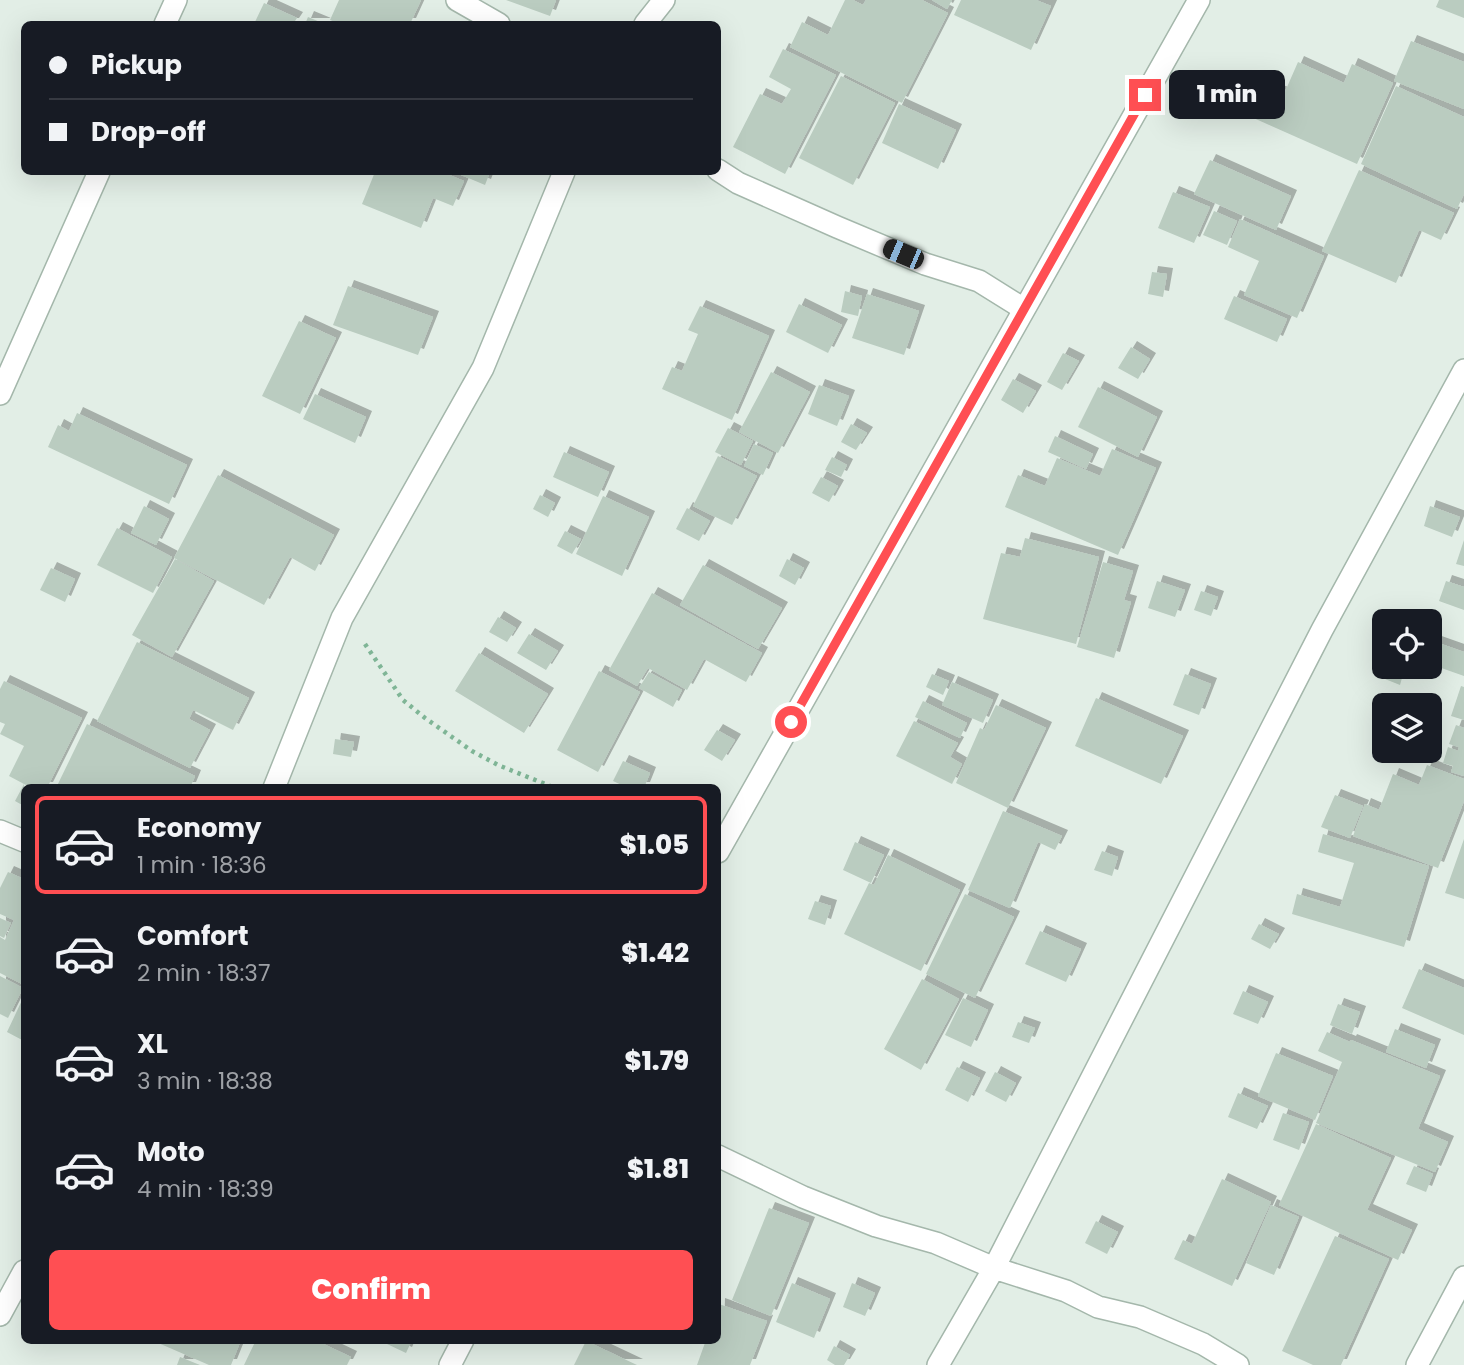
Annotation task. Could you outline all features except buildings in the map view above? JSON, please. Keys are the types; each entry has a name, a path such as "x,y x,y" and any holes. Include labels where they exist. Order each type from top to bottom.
{"street":[{"path":"166,21 176,0"},
{"path":"457,0 494,21"},
{"path":"647,21 664,0"},
{"path":"721,847 1199,0"},
{"path":"721,172 738,183 837,227 925,264 979,281 1024,309"},
{"path":"0,394 98,175"},
{"path":"276,784 342,618 483,368 563,175"},
{"path":"938,1365 994,1268 1322,629 1464,370"},
{"path":"0,831 21,840"},
{"path":"721,1157 803,1197 876,1226 936,1243 994,1268 1066,1291 1098,1307 1140,1317 1203,1344 1238,1365"},
{"path":"0,1315 21,1276"},
{"path":"1417,1365 1464,1277"},
{"path":"450,1365 461,1344"}],"path":[{"path":"342,618 367,647 403,700 425,718 472,751 545,784"}],"route":[{"path":"791,722 1145,95"}]}
